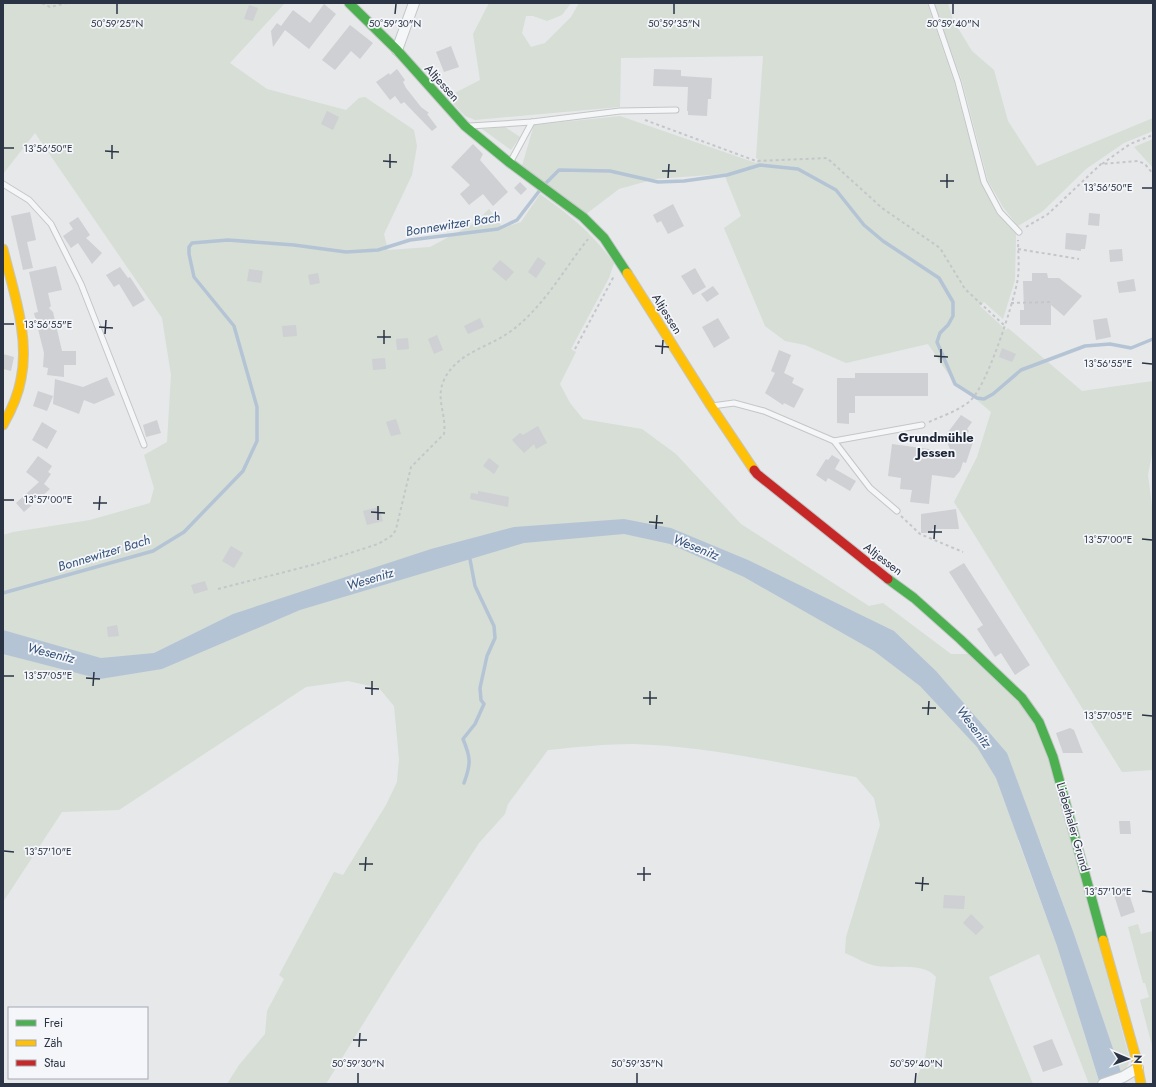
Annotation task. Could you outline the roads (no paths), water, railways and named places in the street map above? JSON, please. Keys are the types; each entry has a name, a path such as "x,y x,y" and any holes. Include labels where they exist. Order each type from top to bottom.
{"street":[{"name":"Altjessen","path":"348,3 397,50 465,126 510,163 583,217 604,238 711,406 757,474 856,554 914,598 960,639"},
{"path":"397,50 414,3"},
{"path":"3,249 21,334 23,356 22,378 16,398 3,425"},
{"name":"Liebethaler Grund","path":"960,639 1022,698 1039,722 1053,757 1070,816 1138,1068 1140,1084"},
{"path":"1103,1084 1123,1077 1138,1068"}],"lane":[{"path":"931,3 958,82 984,182 1000,212 1019,232"},
{"path":"465,126 532,122 620,111 676,110"},
{"path":"510,163 532,122"},
{"path":"3,184 29,200 51,224 81,284 144,445"},
{"path":"711,406 734,402 764,411 834,441 870,488 897,511"},
{"path":"834,441 922,425"}],"water":[{"name":"Wesenitz","path":"624,519 671,528 748,560 894,631 936,671 1007,753 1073,931 1125,1084 1100,1084 1057,946 996,778 977,747 920,686 874,651 744,577 670,544 624,534 524,543 300,610 162,669 100,679 3,654 3,630 101,658 154,653 233,614 431,549 514,527"}],"waterway":[{"name":"Bonnewitzer Bach","path":"544,185 559,170 610,171 658,182 684,181 727,175 760,165 798,169 836,190 864,225 883,241 939,278 953,302 953,316 948,325 940,333 937,342 955,384 977,398 984,399 993,394 1021,370 1085,346 1110,344 1131,348 1153,339"},
{"name":"Bonnewitzer Bach","path":"3,593 153,551 184,532 243,471 257,441 257,407 234,326 194,277 189,254 189,247 192,243 228,240 294,245 346,252 378,250 410,240 498,229 517,220 540,190"},
{"path":"464,783 469,766 469,756 463,739 475,724 484,704 481,700 480,688 487,656 495,638 494,626 475,586 469,554"}],"district":[{"name":"Grundmühle Jessen","path":"936,444"}]}
